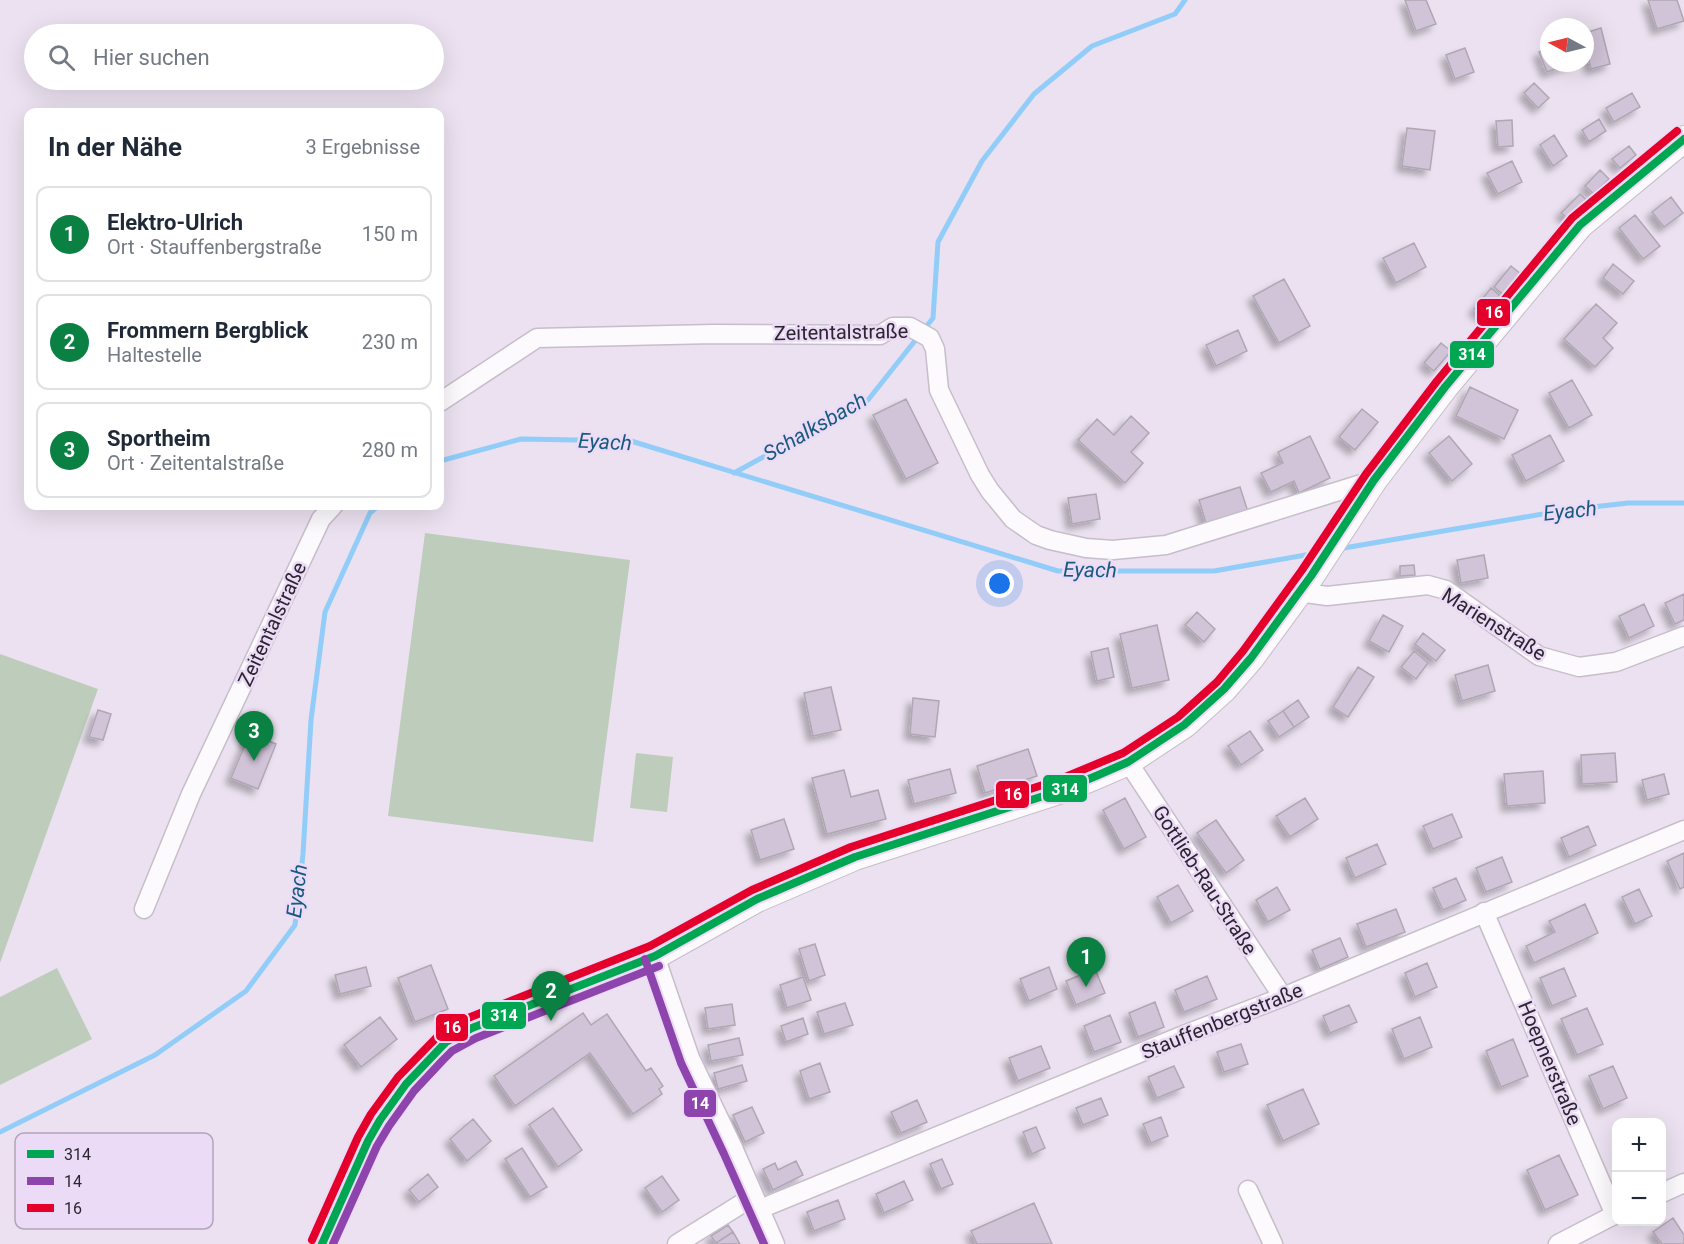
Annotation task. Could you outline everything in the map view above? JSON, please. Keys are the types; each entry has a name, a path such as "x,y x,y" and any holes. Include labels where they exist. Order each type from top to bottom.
{"main road":[{"path":"322,1244 368,1141 406,1084 446,1042 472,1028 655,956 757,899 855,857 1062,790 1128,762 1184,725 1224,688 1257,651 1374,480 1445,387 1580,225 1684,139"}],"street":[{"name":"Zeitentalstraße","path":"444,399 537,338 712,334 880,335 893,327 910,327 930,338 935,349 939,390 990,491 1013,519 1036,535 1050,540 1086,548 1113,550 1167,545 1374,480"},
{"name":"Zeitentalstraße","path":"144,909 191,794 321,519 329,510"},
{"name":"Marienstraße","path":"1305,584 1327,596 1428,585 1446,590 1539,656 1579,667 1616,662 1684,636"},
{"name":"Gottlieb-Rau-Straße","path":"1128,762 1283,997"},
{"name":"Stauffenbergstraße","path":"677,1244 757,1202 1283,997 1684,830"},
{"name":"Hoepnerstraße","path":"1484,912 1612,1206"},
{"path":"655,956 690,1058 775,1244"},
{"path":"1666,1191 1684,1183"},
{"path":"1248,1190 1273,1244"},
{"path":"1558,1244 1612,1217"}],"green space":[{"path":"425,533 630,560 593,842 388,816"},
{"path":"0,654 98,689 0,963"},
{"path":"636,753 673,757 667,812 630,808"},
{"path":"57,968 92,1039 0,1085 0,997"}],"building":[{"path":"1405,0 1426,0 1436,24 1416,31"},
{"path":"1648,0 1677,0 1684,21 1657,29"},
{"path":"1601,28 1610,64 1594,68 1594,30"},
{"path":"1465,48 1474,72 1455,79 1446,55"},
{"path":"1534,83 1549,98 1538,108 1524,93"},
{"path":"1632,93 1640,107 1614,122 1606,108"},
{"path":"1599,119 1606,131 1589,142 1582,130"},
{"path":"1512,120 1513,146 1498,147 1496,121"},
{"path":"1407,128 1435,131 1430,170 1402,166"},
{"path":"1554,135 1567,156 1553,166 1540,145"},
{"path":"1629,146 1636,155 1620,168 1612,159"},
{"path":"1512,161 1522,182 1498,194 1487,173"},
{"path":"1600,170 1609,179 1594,194 1585,186"},
{"path":"1580,194 1590,203 1572,222 1561,213"},
{"path":"1671,197 1683,213 1664,227 1652,212"},
{"path":"1635,215 1660,246 1643,259 1619,228"},
{"path":"1414,243 1426,267 1396,283 1383,258"},
{"path":"1613,264 1634,281 1623,294 1603,278"},
{"path":"1511,266 1521,274 1504,295 1494,287"},
{"path":"1284,279 1310,326 1279,343 1253,296"},
{"path":"1491,288 1501,297 1483,317 1474,309"},
{"path":"1596,304 1617,323 1603,338 1613,348 1595,367 1564,339"},
{"path":"1238,330 1247,351 1216,366 1206,345"},
{"path":"1441,343 1451,351 1434,371 1424,363"},
{"path":"1572,380 1592,415 1569,428 1549,393"},
{"path":"1470,387 1518,410 1504,439 1456,416"},
{"path":"906,399 938,463 906,479 873,415"},
{"path":"1362,409 1378,422 1355,450 1339,437"},
{"path":"1131,416 1149,433 1131,452 1143,463 1125,483 1078,440 1097,419 1114,435"},
{"path":"1550,435 1564,461 1526,481 1512,455"},
{"path":"1310,436 1330,478 1299,493 1294,481 1271,492 1261,473 1283,463 1278,452"},
{"path":"1449,436 1472,464 1452,481 1429,453"},
{"path":"1240,487 1248,512 1207,526 1199,500"},
{"path":"1096,494 1100,519 1072,524 1068,498"},
{"path":"1484,555 1488,578 1461,583 1457,560"},
{"path":"1414,565 1415,575 1400,576 1400,566"},
{"path":"1684,594 1684,620 1675,624 1665,603"},
{"path":"1644,604 1654,626 1629,638 1619,616"},
{"path":"1197,612 1215,629 1204,642 1185,625"},
{"path":"1383,615 1403,626 1389,652 1369,641"},
{"path":"1157,625 1169,680 1132,688 1120,634"},
{"path":"1423,633 1445,650 1436,661 1415,644"},
{"path":"1108,648 1114,677 1097,681 1091,652"},
{"path":"1414,651 1428,663 1416,679 1401,667"},
{"path":"1488,665 1495,691 1462,701 1455,675"},
{"path":"1358,667 1374,677 1348,717 1333,707"},
{"path":"831,687 841,730 813,736 804,693"},
{"path":"913,698 939,701 935,737 910,734"},
{"path":"1298,700 1309,717 1294,727 1283,711"},
{"path":"98,710 111,714 103,740 89,737"},
{"path":"1283,711 1294,727 1279,737 1268,721"},
{"path":"1250,731 1263,750 1241,765 1228,746"},
{"path":"250,733 276,744 258,789 231,778"},
{"path":"1028,749 1037,776 985,793 977,766"},
{"path":"1615,753 1617,782 1582,784 1581,755"},
{"path":"950,769 956,793 914,804 908,780"},
{"path":"844,770 851,797 878,790 886,819 827,834 812,778"},
{"path":"1543,771 1545,803 1507,806 1504,774"},
{"path":"1664,774 1669,794 1647,800 1642,780"},
{"path":"1125,798 1146,837 1124,849 1103,810"},
{"path":"1305,798 1318,819 1290,837 1276,816"},
{"path":"1452,814 1462,837 1433,849 1423,826"},
{"path":"784,819 794,849 760,860 751,830"},
{"path":"1216,820 1244,860 1226,873 1197,833"},
{"path":"1588,826 1596,845 1569,857 1561,838"},
{"path":"1377,844 1386,864 1355,878 1346,858"},
{"path":"1684,853 1684,887 1680,889 1667,861"},
{"path":"1502,857 1512,882 1486,892 1476,868"},
{"path":"1456,878 1466,900 1443,910 1433,888"},
{"path":"1178,885 1193,911 1171,923 1157,897"},
{"path":"1277,887 1290,910 1268,922 1256,900"},
{"path":"1639,889 1652,916 1635,924 1622,897"},
{"path":"1585,904 1598,933 1534,963 1526,946 1555,932 1549,921"},
{"path":"1396,909 1405,932 1366,947 1357,924"},
{"path":"1340,938 1348,957 1320,969 1312,950"},
{"path":"815,944 825,975 809,981 799,949"},
{"path":"1427,963 1437,987 1415,997 1405,973"},
{"path":"431,965 448,1009 415,1022 398,978"},
{"path":"366,967 371,986 340,994 335,975"},
{"path":"1049,967 1057,989 1029,1001 1020,979"},
{"path":"1564,968 1576,996 1552,1006 1540,978"},
{"path":"1095,969 1105,993 1076,1005 1066,981"},
{"path":"1207,976 1217,999 1184,1012 1175,990"},
{"path":"803,977 811,1000 787,1008 780,985"},
{"path":"1155,1002 1164,1027 1138,1037 1129,1013"},
{"path":"845,1003 853,1025 824,1034 817,1012"},
{"path":"732,1004 735,1025 708,1029 705,1008"},
{"path":"1349,1005 1357,1022 1330,1033 1323,1016"},
{"path":"1587,1008 1603,1044 1577,1055 1561,1019"},
{"path":"583,1013 591,1025 607,1014 646,1071 651,1068 663,1086 659,1089 662,1094 633,1114 590,1053 515,1106 494,1076"},
{"path":"1110,1015 1121,1042 1094,1052 1084,1026"},
{"path":"380,1017 397,1039 361,1067 344,1045"},
{"path":"1420,1017 1432,1047 1404,1059 1392,1029"},
{"path":"803,1018 808,1034 786,1042 781,1026"},
{"path":"739,1038 743,1055 711,1061 708,1045"},
{"path":"1513,1039 1528,1076 1501,1087 1486,1051"},
{"path":"1241,1044 1248,1064 1224,1072 1217,1052"},
{"path":"1041,1046 1050,1068 1018,1081 1009,1058"},
{"path":"820,1063 830,1092 809,1099 800,1071"},
{"path":"742,1065 747,1081 718,1089 714,1073"},
{"path":"1174,1066 1184,1087 1157,1098 1148,1077"},
{"path":"1613,1066 1627,1098 1603,1109 1589,1076"},
{"path":"1303,1089 1319,1124 1283,1141 1267,1105"},
{"path":"1101,1098 1108,1115 1083,1125 1076,1108"},
{"path":"917,1100 927,1122 901,1133 891,1112"},
{"path":"752,1107 764,1133 745,1142 733,1115"},
{"path":"553,1108 582,1150 558,1167 529,1125"},
{"path":"1161,1117 1168,1136 1151,1143 1143,1124"},
{"path":"473,1119 491,1141 467,1161 450,1139"},
{"path":"1036,1127 1045,1148 1032,1154 1023,1132"},
{"path":"522,1148 547,1187 530,1197 505,1159"},
{"path":"1559,1155 1578,1195 1545,1210 1527,1170"},
{"path":"942,1159 953,1184 941,1189 930,1164"},
{"path":"796,1161 803,1175 773,1190 763,1169 775,1163 778,1170"},
{"path":"428,1174 438,1187 419,1202 409,1190"},
{"path":"662,1176 679,1200 662,1212 645,1188"},
{"path":"904,1181 913,1200 884,1213 876,1194"},
{"path":"838,1200 845,1219 814,1231 807,1212"},
{"path":"1034,1203 1052,1244 977,1244 971,1231"},
{"path":"1673,1218 1684,1235 1684,1244 1662,1244 1653,1232 1662,1226 1666,1226 1666,1223"},
{"path":"728,1225 733,1232 716,1243 711,1236"},
{"path":"733,1232 740,1244 715,1244 716,1243"}],"waterway":[{"name":"Schalksbach","path":"734,473 868,400 933,318 938,242 982,161 1034,94 1092,46 1175,14 1185,0"},
{"name":"Eyach","path":"444,460 521,439 631,441 1058,571 1214,571 1317,553"},
{"name":"Eyach","path":"1338,549 1566,510 1628,503 1684,503"},
{"name":"Eyach","path":"0,1132 155,1055 246,991 295,925 303,854 311,720 325,612 370,513 373,510"}],"transit line":[{"name":"16","path":"312,1240 358,1137 371,1114 398,1077 439,1035 468,1018 650,946 752,890 851,847 1058,780 1123,753 1178,717 1217,682 1243,651 1302,570 1366,474 1437,381 1572,218 1677,131"},
{"name":"314","path":"322,1244 368,1141 380,1120 406,1084 446,1042 472,1028 655,956 757,899 855,857 1062,790 1096,776 1128,762 1184,725 1224,689 1251,658 1311,576 1374,480 1445,387 1580,225 1684,139"},
{"name":"14","path":"645,959 681,1063 764,1244"},
{"name":"14","path":"333,1244 377,1146 389,1126 414,1091 452,1051 476,1038 659,966"}],"place":[{"name":"Sportheim","path":"254,761"},
{"name":"Elektro-Ulrich","path":"1086,987"},
{"name":"Frommern Bergblick","path":"551,1021"}]}
